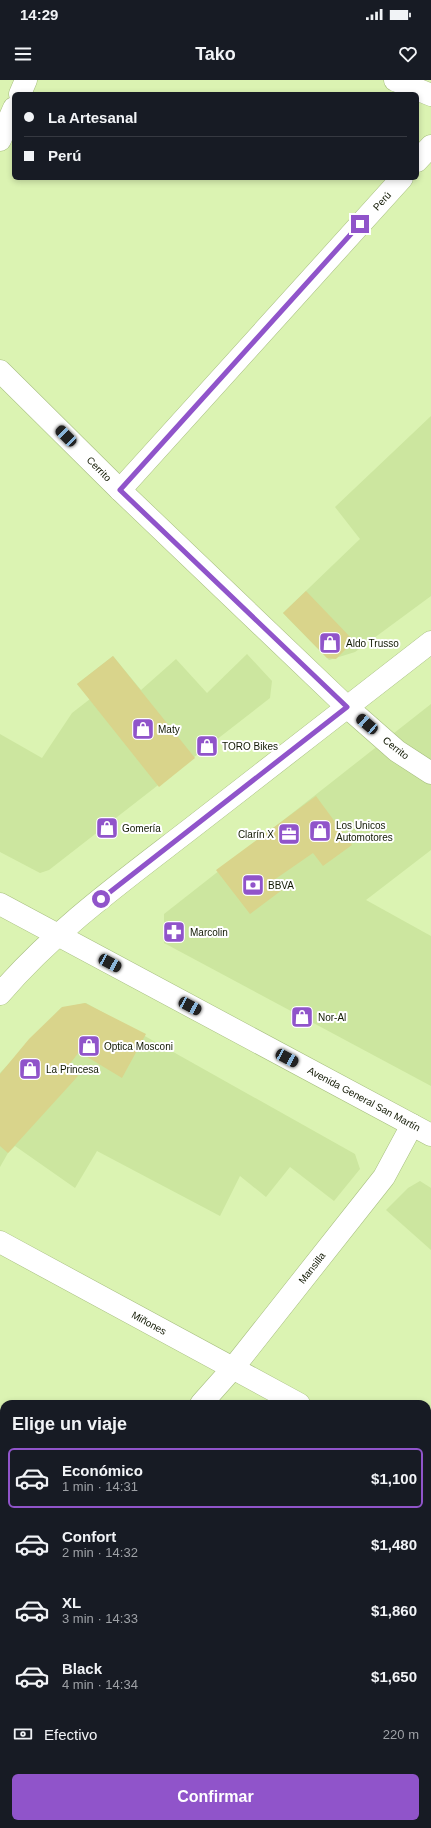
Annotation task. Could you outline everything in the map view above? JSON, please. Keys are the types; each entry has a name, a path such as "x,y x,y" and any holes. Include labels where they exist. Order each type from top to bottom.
{"street":[{"path":"21,92 26,80"},
{"path":"395,80 431,95"},
{"path":"0,140 12,113"},
{"path":"419,159 431,146"},
{"name":"Perú","path":"120,490 400,180"},
{"name":"Cerrito","path":"0,370 120,490 347,707 397,750 431,773"},
{"path":"0,994 20,971 57,935 129,876 431,642"},
{"name":"Avenida General San Martín","path":"0,904 431,1135"},
{"name":"Mansilla","path":"205,1400 233,1368 384,1177 412,1125"},
{"name":"Miñones","path":"0,1242 292,1400"}],"shaded area":[{"path":"431,416 431,596 355,652 329,660 283,613 360,539 335,507"},
{"path":"247,654 272,681 270,698 49,870 40,873 0,852 0,734 42,758 72,713 90,699 77,684 113,656 141,690 176,659 207,693"},
{"path":"431,704 431,850 366,900 431,936 431,1086 164,943 164,914"},
{"path":"86,1003 355,1154 360,1169 334,1201 290,1167 266,1197 240,1176 220,1216 97,1151 75,1188 15,1146 8,1153 0,1167 0,1073 61,1008"},
{"path":"420,1181 431,1188 431,1250 386,1210 408,1188"}],"building":[{"path":"306,591 354,641 336,659 327,658 283,613"},
{"name":"Maty","path":"113,656 195,758 159,787 77,684"},
{"path":"316,796 352,845 323,866 313,853 274,880 282,890 250,914 216,870"},
{"path":"85,1003 146,1034 122,1078 79,1052 66,1069 78,1076 8,1153 0,1146 0,1074 29,1039 62,1007"}],"place":[{"name":"Aldo Trusso","path":"330,643"},
{"name":"Maty","path":"143,729"},
{"name":"TORO Bikes","path":"207,746"},
{"name":"Gomería","path":"107,828"},
{"name":"Los Unicos Automotores","path":"320,831"},
{"name":"Clarín X","path":"289,834"},
{"name":"BBVA","path":"253,885"},
{"name":"Marcolin","path":"174,932"},
{"name":"Nor-Al","path":"302,1017"},
{"name":"Optica Mosconi","path":"89,1046"},
{"name":"La Princesa","path":"30,1069"}],"route":[{"path":"101,899 347,707 120,490 360,224"}]}
